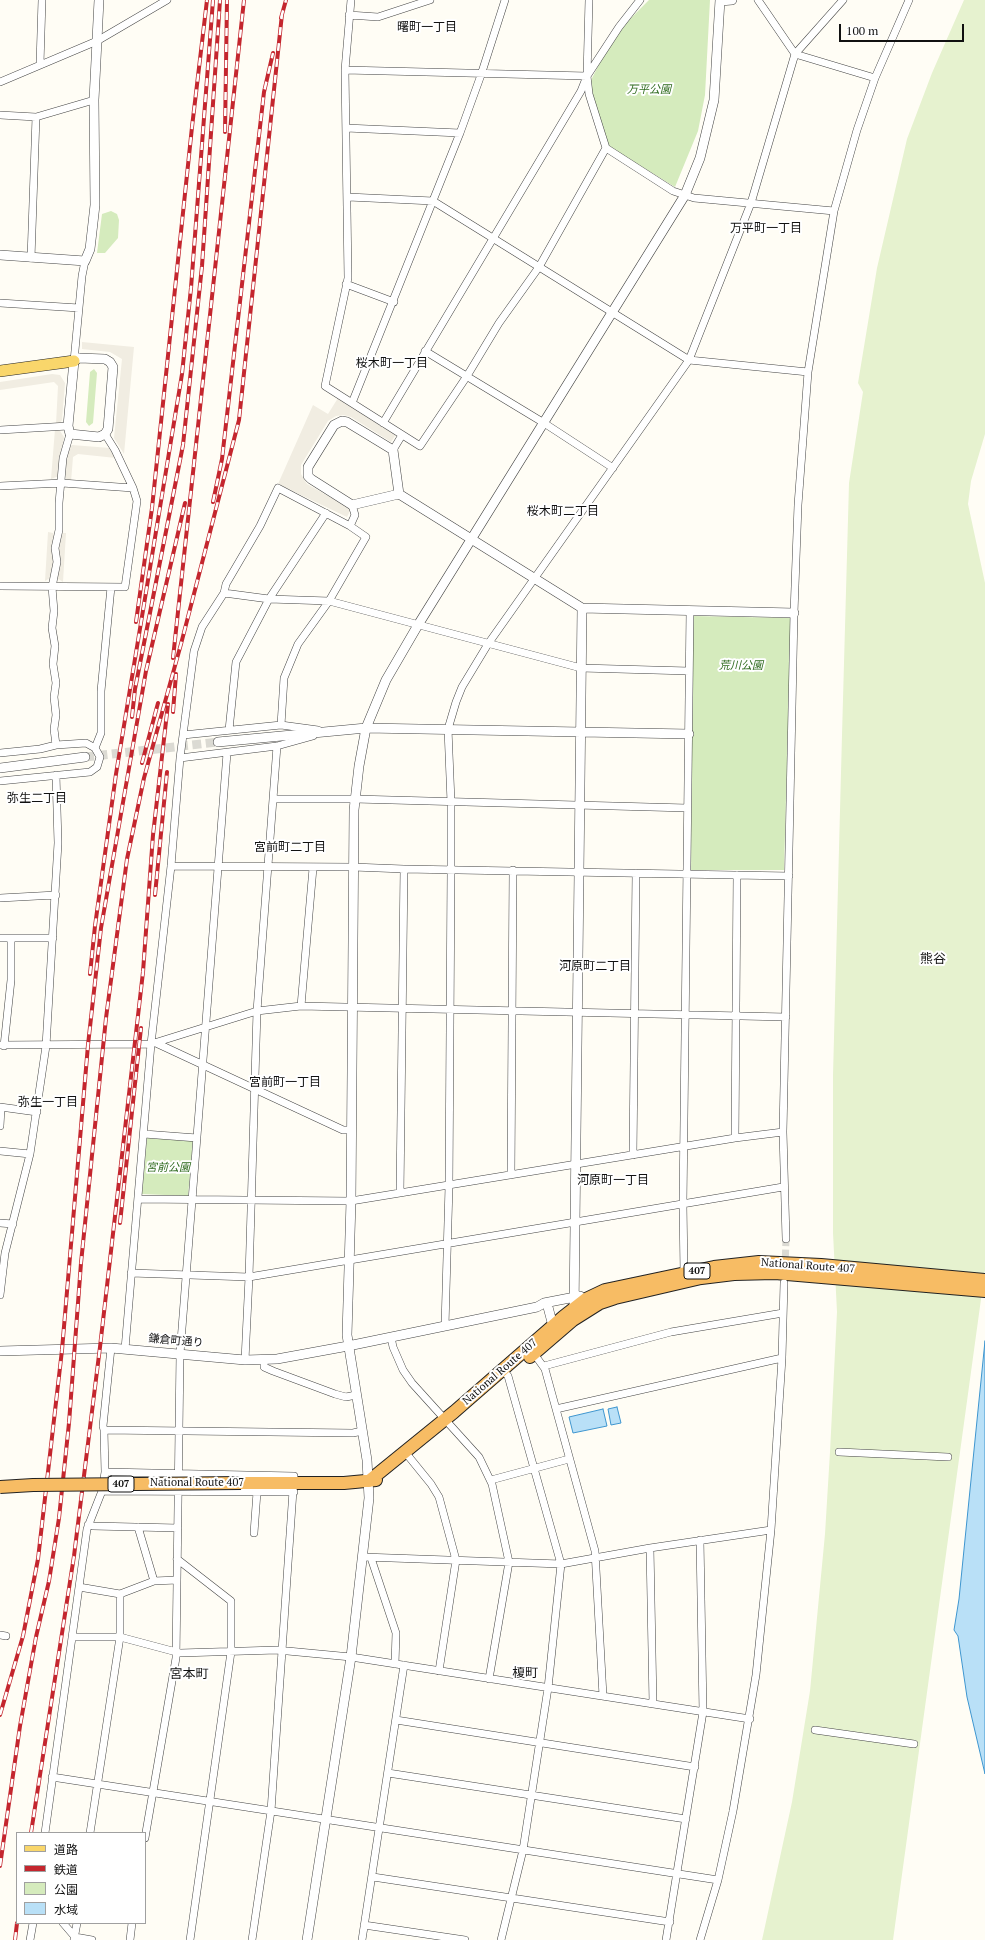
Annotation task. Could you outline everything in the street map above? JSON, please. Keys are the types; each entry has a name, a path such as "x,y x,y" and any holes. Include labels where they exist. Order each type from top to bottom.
{"highway":[{"name":"National Route 407","path":"531,1350 578,1301 616,1287 727,1265 759,1262 985,1291"},
{"name":"National Route 407","path":"701,1278 754,1273 820,1271 985,1280"},
{"path":"578,1301 673,1282 701,1278"},
{"name":"407","path":"573,1320 589,1309 610,1299 701,1278"},
{"name":"National Route 407","path":"0,1487 33,1485 241,1483 294,1487 369,1481 407,1455 448,1422 531,1350 573,1320"}],"main road":[{"path":"0,371 74,361"}],"street":[{"path":"40,64 42,0"},
{"path":"56,745 54,729 56,715 54,698 56,683 53,664 55,646 52,628 54,611 52,587 57,562 56,548 59,530 59,503 62,483 63,458 69,430 82,276 85,261 93,240 95,205 94,100 99,0"},
{"path":"0,82 97,41 167,0"},
{"path":"351,0 345,70 348,197 346,284 325,386 420,446 467,376 499,323 539,267 606,148"},
{"path":"349,15 378,17 430,0"},
{"path":"352,403 394,302 460,133 482,75 505,0"},
{"path":"589,0 587,76 589,94 606,148 673,191 694,198 834,211"},
{"path":"383,423 581,91 587,76 619,27 640,0"},
{"path":"307,1940 367,1557 369,1481 348,1346 351,1201 353,867 355,799 366,728 386,680 418,625 685,195 700,158 714,100 720,0 732,0"},
{"path":"758,0 795,54 875,78"},
{"path":"445,1326 446,1243 449,1186 451,870 451,802 448,729 462,687 488,644 689,360 751,203 795,54 843,0"},
{"path":"786,1239 783,1187 783,1132 794,613 798,505 808,372 834,211 857,130 875,78 909,0"},
{"path":"345,70 482,75 587,76"},
{"path":"0,115 36,118 94,100"},
{"path":"31,258 36,118"},
{"path":"346,128 460,133"},
{"path":"348,197 433,202 689,360 808,372"},
{"path":"0,255 85,261"},
{"path":"346,284 394,302"},
{"path":"0,303 79,308"},
{"path":"426,351 544,423 614,468"},
{"path":"0,430 69,430 96,437 105,434 108,429 113,367 110,362 105,359 79,358 74,361"},
{"path":"350,526 355,515 352,505 311,480 307,472 308,467 334,425 342,421 347,422 393,450"},
{"path":"0,586 125,587 137,501 133,488 115,450 105,434"},
{"path":"399,494 393,450 402,435"},
{"path":"0,486 62,483 133,488"},
{"path":"125,1348 180,758 194,651 202,627 224,593 226,584 260,526 278,488 350,526 366,537 329,601 298,644 284,678 281,725"},
{"path":"352,505 399,494 533,579 582,608 794,613"},
{"path":"229,730 236,662 269,600 326,513"},
{"path":"0,781 90,772 97,766 100,758 96,748 101,733 101,691 111,587"},
{"path":"224,593 269,600 329,601 581,668 689,671"},
{"path":"573,1320 578,1301 575,1221 579,732 582,608"},
{"path":"684,1273 688,874 687,808 690,611"},
{"path":"183,735 281,725 328,731"},
{"path":"218,742 366,728 689,734"},
{"path":"180,758 277,746 328,731"},
{"path":"0,753 40,749 56,745 86,743 96,748"},
{"path":"245,1360 257,1011 277,746"},
{"path":"146,1832 176,1653 180,1354 226,753"},
{"path":"2,767 85,757"},
{"path":"0,1295 4,1258 30,1154 46,1046 58,843 56,775"},
{"path":"274,799 355,799 687,808"},
{"path":"171,866 313,868 353,867 789,876"},
{"path":"301,1006 313,868"},
{"path":"400,1193 404,869"},
{"path":"511,1175 513,870"},
{"path":"633,1155 636,873"},
{"path":"735,1138 737,875"},
{"path":"0,898 56,895"},
{"path":"0,938 53,938"},
{"path":"11,938 11,980 2,1046 154,1043 257,1011 301,1006 402,1010 786,1017"},
{"path":"154,1043 343,1130 351,1130"},
{"path":"0,1126 0,1107 37,1112"},
{"path":"138,1199 351,1201 735,1138 783,1132"},
{"path":"144,1134 197,1138"},
{"path":"0,1151 30,1154"},
{"path":"131,1273 249,1277 783,1187"},
{"path":"0,1223 13,1224"},
{"path":"700,1940 718,1880 733,1811 750,1719 756,1675 771,1530 782,1358 784,1283"},
{"path":"537,1307 544,1303 578,1301"},
{"path":"537,1307 548,1307 578,1301"},
{"name":"鎌倉町通り","path":"0,1351 125,1348 245,1360 264,1360 348,1346 537,1307"},
{"path":"548,1307 553,1326"},
{"path":"544,1366 671,1332 783,1313"},
{"path":"391,1337 393,1347 403,1370 412,1383 479,1457 491,1480 509,1562 489,1679"},
{"path":"45,1832 88,1525 102,1491 105,1472 103,1426 111,1348"},
{"path":"531,1350 544,1366 595,1557 603,1696"},
{"path":"556,1409 782,1358"},
{"path":"264,1360 264,1367 273,1371 346,1397 356,1395"},
{"path":"501,1940 523,1850 548,1688 561,1564 535,1468 505,1373"},
{"path":"104,1430 353,1433 362,1431"},
{"path":"840,1452 948,1457"},
{"path":"407,1455 431,1484 439,1498 456,1560 439,1671"},
{"path":"491,1480 570,1459"},
{"path":"105,1472 294,1476 271,1811 252,1940"},
{"path":"102,1491 257,1492 294,1487"},
{"path":"254,1532 257,1492"},
{"path":"88,1525 178,1528"},
{"path":"138,1527 154,1581"},
{"path":"367,1557 561,1564 650,1548 771,1530"},
{"path":"666,1940 703,1712 700,1540"},
{"path":"650,1548 652,1704"},
{"path":"367,1557 396,1633 395,1664"},
{"path":"177,1559 231,1601 231,1652 211,1802 190,1940"},
{"path":"80,1587 120,1594 154,1581 177,1580"},
{"path":"90,1832 120,1638 120,1594"},
{"path":"73,1637 120,1638 176,1653 282,1651 351,1657 750,1719"},
{"path":"362,1940 373,1877 404,1665"},
{"path":"396,1720 539,1744 695,1767"},
{"path":"815,1730 914,1744"},
{"path":"388,1773 686,1819"},
{"path":"52,1777 718,1880"},
{"path":"373,1877 670,1922"},
{"path":"30,1940 33,1924"},
{"path":"64,1924 74,1938 92,1940"},
{"path":"74,1938 77,1924"},
{"path":"130,1940 132,1924"},
{"path":"364,1926 465,1940"}],"green space":[{"name":"万平公園","path":"649,0 710,0 705,95 698,131 675,187 608,146 590,85 603,57 627,22"},
{"path":"964,0 985,0 985,434 971,481 968,504 985,583 985,1270 893,1940 762,1940 792,1802 810,1691 825,1534 837,1312 833,1233 833,1075 849,483 863,392 858,383 877,268 907,139 932,73"},
{"path":"111,211 117,214 119,220 118,238 105,253 97,253 102,214"},
{"path":"94,369 97,373 93,423 89,426 86,422 90,372"},
{"name":"荒川公園","path":"693,616 791,618 784,870 691,870"},
{"name":"宮前公園","path":"147,1138 193,1141 188,1196 142,1194"}],"shaded area":[{"path":"82,342 134,347 124,454 114,438 122,359 110,352 82,349"},
{"path":"52,374 60,375 65,383 62,420 60,423 56,424 58,386 54,382 0,390 0,382"},
{"path":"338,398 397,433 391,442 351,417 344,415 336,416 328,421 301,465 301,474 307,484 351,509 347,517 278,484 313,405 328,414"},
{"path":"55,429 60,431 64,437 59,476 51,479"},
{"path":"72,445 110,448 116,458 78,454 73,457 71,482 66,479 65,465 67,450"},
{"path":"48,532 53,533 55,536 54,562 50,578 45,581"},
{"path":"66,533 63,582 57,578 58,548 60,535"}],"water":[{"path":"985,1341 985,1774 967,1697 958,1636 954,1630 959,1599"},
{"path":"617,1407 621,1423 611,1425 608,1409"},
{"path":"603,1409 607,1426 573,1433 569,1417"}],"tunnel":[{"path":"85,757 218,742"},
{"path":"785,1267 786,1239"}],"railway":[{"path":"136,622 152,508 192,127 207,0"},
{"path":"90,974 95,926 116,774 182,374 191,288 213,0"},
{"path":"132,717 135,689 183,445 202,266 220,0"},
{"path":"225,132 227,0"},
{"path":"173,658 244,0"},
{"path":"281,18 286,0"},
{"path":"0,1866 20,1726 36,1637 49,1581 59,1518 69,1423 81,1263 106,1018 127,859 144,778 181,644 239,420 282,14"},
{"path":"213,502 222,459 264,92 273,53"},
{"path":"0,1715 23,1636 38,1559 62,1350 88,1045 101,928 146,671 185,503"},
{"path":"173,712 176,674"},
{"path":"142,763 158,703"},
{"path":"31,1832 74,1556 100,1347 143,972 153,835 168,704"},
{"path":"155,895 167,772"},
{"path":"120,1223 141,1028"},
{"path":"15,1940 17,1924"}],"district":[{"name":"曙町一丁目","path":"427,28"},
{"name":"万平町一丁目","path":"766,229"},
{"name":"桜木町一丁目","path":"392,364"},
{"name":"桜木町二丁目","path":"563,512"},
{"name":"弥生二丁目","path":"37,799"},
{"name":"宮前町二丁目","path":"290,848"},
{"name":"熊谷","path":"933,959"},
{"name":"河原町二丁目","path":"595,967"},
{"name":"宮前町一丁目","path":"285,1083"},
{"name":"弥生一丁目","path":"48,1103"},
{"name":"河原町一丁目","path":"613,1181"},
{"name":"榎町","path":"525,1673"},
{"name":"宮本町","path":"189,1674"}]}
